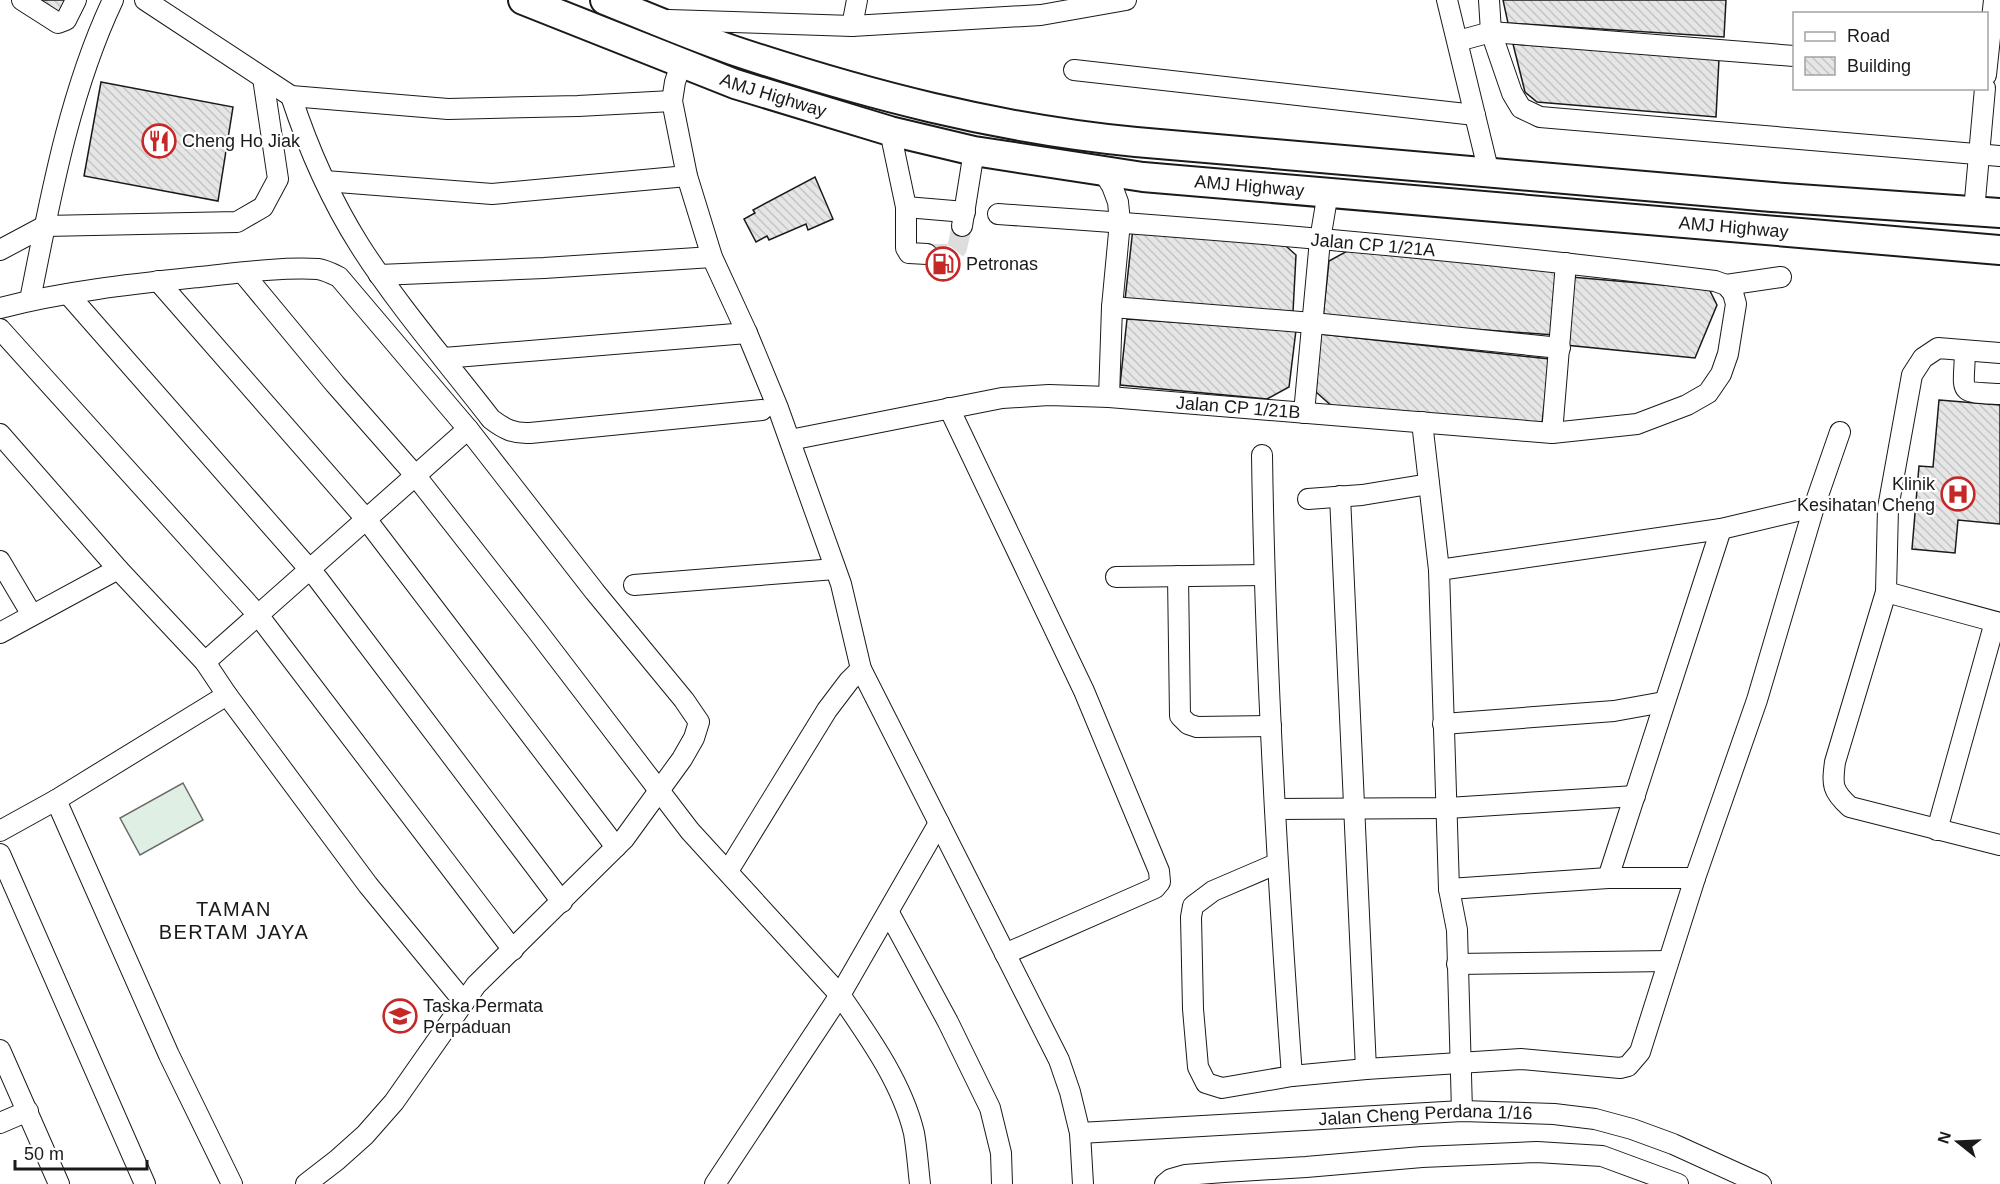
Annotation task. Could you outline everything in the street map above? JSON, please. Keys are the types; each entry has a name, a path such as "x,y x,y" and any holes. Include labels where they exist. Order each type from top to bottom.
{"highway":[{"name":"AMJ Highway","path":"523,0 746,87 890,131 974,151 1143,177 2000,250"},
{"name":"AMJ Highway","path":"605,0 731,49 851,87 956,114 1104,139 1772,197 1987,212"}],"street":[{"path":"22,0 58,23 66,20 76,0"},
{"path":"30,300 45,226 83,73 113,0"},
{"path":"145,0 291,96 448,108 578,106 672,101"},
{"path":"852,26 857,0"},
{"path":"652,19 852,26 1041,15 1126,0"},
{"path":"1447,0 1489,173"},
{"path":"1489,0 1491,32 1512,93 1521,108 1540,117 2000,156"},
{"path":"1988,62 1994,0"},
{"path":"1458,41 1491,32 1793,56"},
{"path":"681,63 672,101 687,176 712,258 747,333 790,440 841,584 861,669 1059,1060 1080,1133 1083,1184"},
{"path":"1074,70 1475,115"},
{"path":"0,250 45,226 237,222 263,207 278,179 263,78"},
{"path":"1985,90 1978,154 1987,212"},
{"path":"291,96 301,126 325,181 358,244 379,275 490,419 503,428 517,434 762,410"},
{"path":"890,131 906,207 906,248 909,253 927,254"},
{"path":"906,207 963,219 974,151"},
{"path":"1102,170 1118,202 1119,222 1112,307 1109,397"},
{"path":"325,181 492,194 687,176"},
{"path":"1304,413 1320,240 1328,192"},
{"name":"Jalan CP 1/21A","path":"998,214 1119,222 1566,263 1715,281 1726,285"},
{"path":"379,275 712,258"},
{"path":"1552,433 1566,263"},
{"path":"0,308 30,300 158,281 243,273 320,269 339,277 468,429 684,700 699,722 694,738 659,792 616,847 477,985 394,1102 358,1141 306,1184"},
{"path":"243,273 335,384 416,475 690,831 840,995 898,1088 914,1133 920,1184"},
{"path":"1726,285 1781,277"},
{"path":"158,281 366,519 616,847"},
{"name":"Jalan CP 1/21B","path":"790,440 1002,398 1049,395 1109,397 1552,433 1637,424 1687,405 1708,393 1721,374 1728,354 1736,304 1733,292 1726,285"},
{"path":"68,294 309,569 562,902"},
{"path":"1112,307 1313,323 1560,348"},
{"path":"0,329 258,615 513,950"},
{"path":"444,358 747,333"},
{"path":"2000,353 1938,348 1923,358 1912,375 1888,508 1886,592 1835,762 1832,781 1836,795 1850,807 2000,845"},
{"path":"1965,351 1964,386 1966,391 1972,394 2000,394"},
{"path":"950,408 1084,691 1159,871 1160,882 1155,888 1005,954"},
{"path":"1422,422 1439,570 1449,890 1457,930 1462,1111"},
{"path":"205,662 468,429"},
{"path":"1276,864 1213,891 1193,906 1191,917 1193,1010 1198,1067 1206,1083 1222,1088 1292,1076 1521,1059 1573,1062 1611,1068 1628,1066 1640,1052 1695,878 1757,700 1814,507 1840,432"},
{"path":"3,445 205,662 368,885 464,1002"},
{"path":"1262,455 1264,575 1276,864 1292,1076"},
{"path":"1308,499 1429,484"},
{"path":"1340,496 1365,1069"},
{"path":"1439,570 1721,529 1814,507"},
{"path":"1608,878 1721,529"},
{"path":"0,561 32,615"},
{"path":"0,633 118,568"},
{"path":"634,585 835,569"},
{"path":"1116,577 1264,575"},
{"path":"1178,576 1180,716 1188,724 1197,727 1271,726"},
{"path":"1886,592 1997,622 1937,830"},
{"path":"728,871 827,710 861,669"},
{"path":"0,831 56,800 227,695"},
{"path":"1443,724 1614,711 1664,702"},
{"path":"1275,809 1448,808 1635,796"},
{"path":"56,800 169,1055 232,1184"},
{"path":"715,1184 840,995 889,914 939,823"},
{"path":"0,854 145,1184"},
{"path":"1449,890 1608,878 1695,878"},
{"path":"889,914 948,1022 990,1108 1001,1153 1002,1184"},
{"path":"1458,964 1668,961"},
{"path":"0,1050 59,1184"},
{"path":"0,1123 28,1111"},
{"name":"Jalan Cheng Perdana 1/16","path":"1080,1133 1462,1111 1554,1114 1594,1119 1632,1129 1673,1144 1761,1184"},
{"path":"1165,1184 1171,1179 1185,1175 1224,1178 1306,1176 1422,1157 1537,1152 1602,1156 1678,1184"}],"green space":[{"path":"183,783 203,820 140,855 120,818"}],"building":[{"path":"19,0 70,0 56,22"},
{"path":"1503,0 1726,0 1724,37 1508,23"},
{"path":"1513,44 1719,59 1716,117 1537,102 1525,92"},
{"name":"Cheng Ho Jiak","path":"101,82 233,107 218,201 84,176"},
{"path":"815,177 833,219 808,230 806,224 769,240 767,236 756,242 744,219 755,213 753,210"},
{"path":"1133,228 1278,239 1296,255 1293,312 1125,300"},
{"path":"1351,249 1558,270 1554,335 1323,318 1329,261"},
{"path":"1571,277 1709,289 1717,305 1695,358 1565,345"},
{"path":"1127,319 1296,330 1289,387 1267,399 1120,385"},
{"path":"1320,334 1550,359 1542,423 1334,408 1316,392"},
{"name":"Klinik Kesihatan Cheng","path":"1939,400 2000,405 2000,524 1958,520 1955,553 1912,549 1919,466 1933,467"}],"tunnel":[{"path":"927,254 952,254 957,248 962,226"}],"place":[{"name":"Cheng Ho Jiak","path":"159,141"},
{"name":"Petronas","path":"943,264"},
{"name":"Klinik Kesihatan Cheng","path":"1958,494"},
{"name":"Taska Permata Perpaduan","path":"400,1016"}],"district":[{"name":"TAMAN BERTAM JAYA","path":"234,920"}]}
